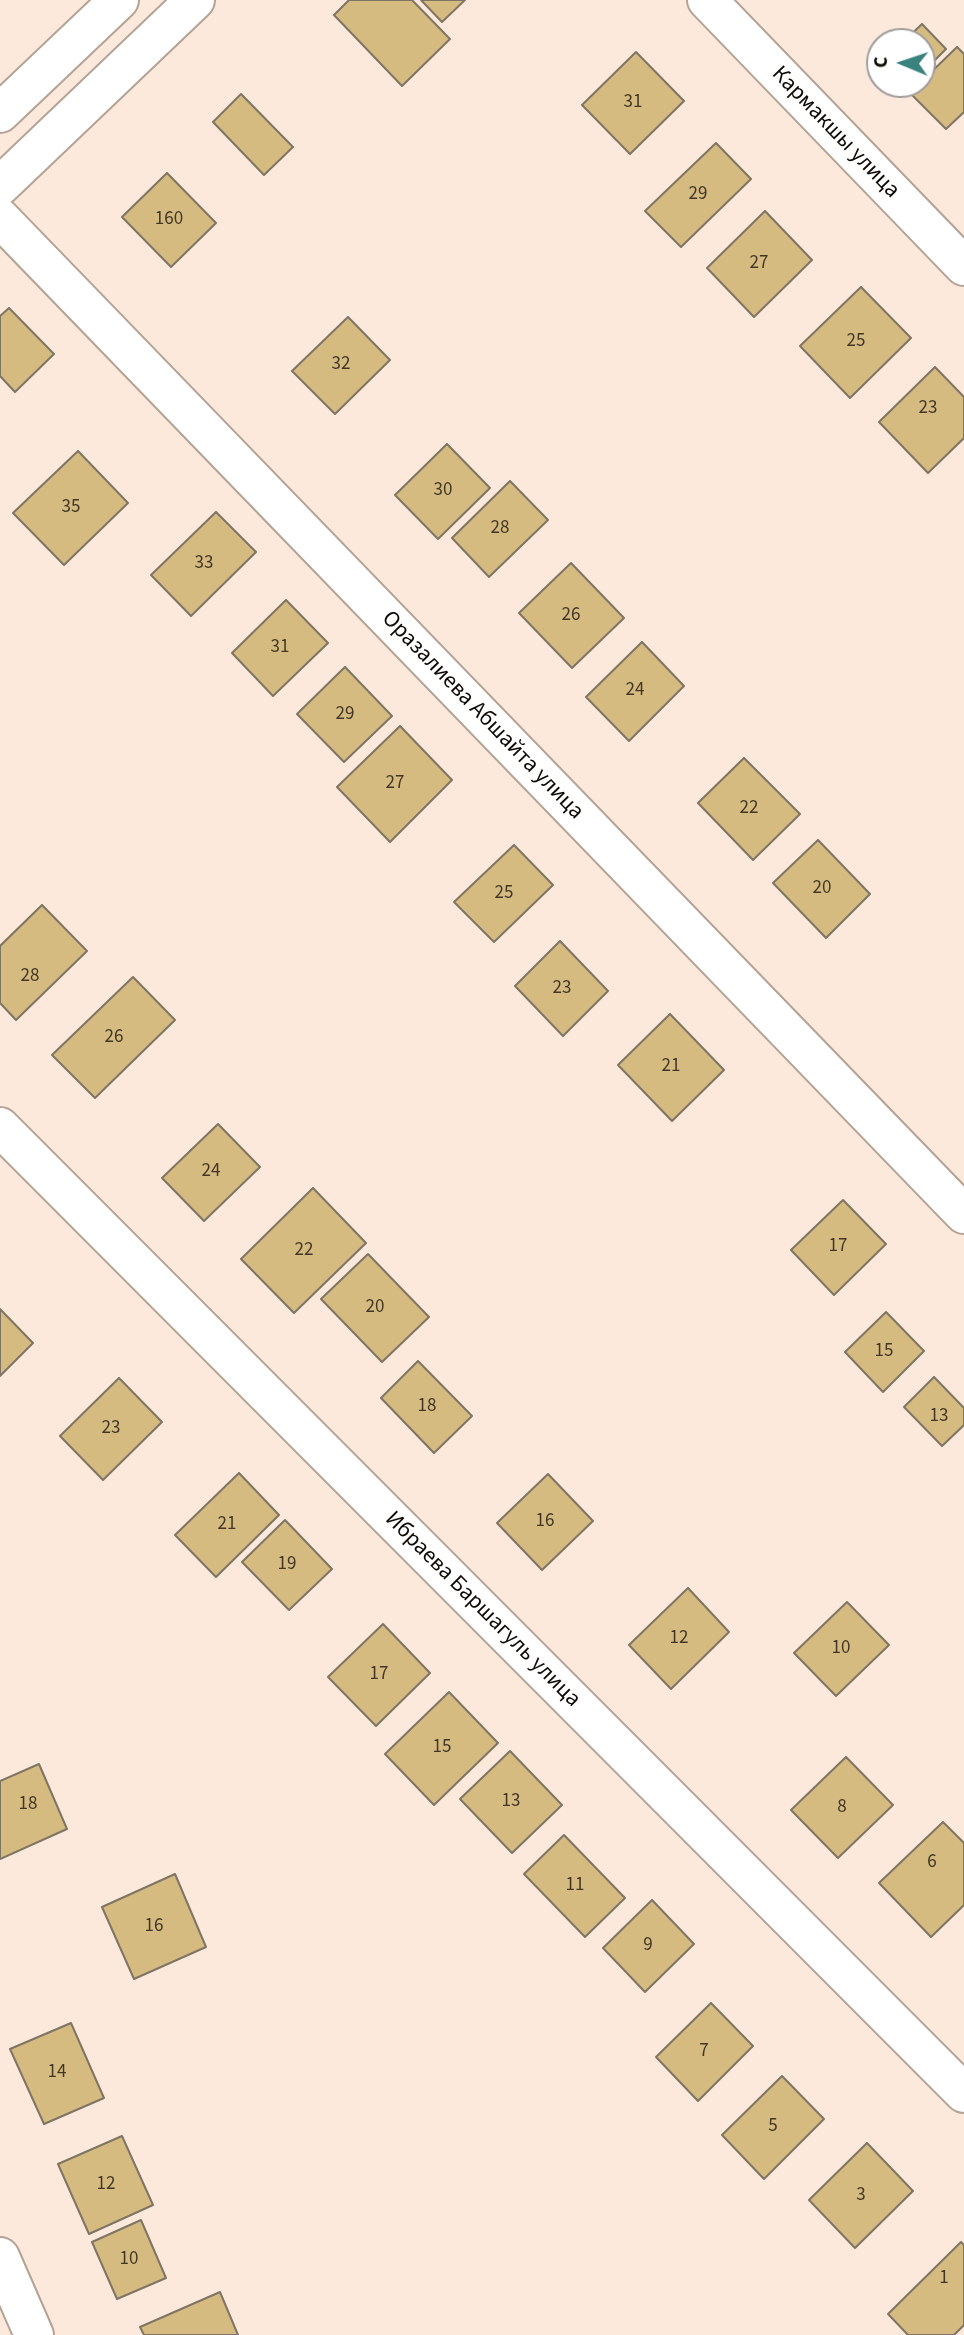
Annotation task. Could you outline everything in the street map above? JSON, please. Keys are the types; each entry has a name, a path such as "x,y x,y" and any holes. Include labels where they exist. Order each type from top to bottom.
{"street":[{"path":"0,113 119,0"},
{"path":"0,186 195,0"},
{"name":"Кармакшы улица","path":"707,0 964,265"},
{"name":"Оразалиева Абшайта улица","path":"0,218 964,1214"},
{"name":"Ибраева Баршагуль улица","path":"0,1127 964,2093"},
{"path":"0,2258 34,2335"}],"building":[{"path":"349,0 412,0 450,39 402,86 334,15"},
{"path":"421,0 465,0 442,22"},
{"path":"936,39 946,49 936,59"},
{"path":"957,47 964,54 964,112 946,129 915,98 936,98 936,67"},
{"path":"636,52 684,101 630,154 582,105"},
{"path":"241,94 293,147 264,175 213,122"},
{"path":"716,143 751,179 681,247 645,211"},
{"path":"167,173 216,223 171,267 122,217"},
{"path":"765,211 812,260 754,317 707,268"},
{"path":"861,287 911,338 850,398 800,346"},
{"path":"9,308 54,354 15,392 0,376 0,316"},
{"path":"348,317 390,360 335,414 292,371"},
{"path":"935,367 964,397 964,438 928,473 879,422"},
{"path":"447,444 490,488 438,539 395,495"},
{"path":"78,451 128,503 64,565 13,513"},
{"path":"510,481 548,520 489,577 452,538"},
{"path":"216,512 256,552 191,616 151,575"},
{"path":"571,563 624,618 572,668 519,613"},
{"path":"286,600 328,643 273,696 232,653"},
{"path":"642,642 684,686 629,741 586,697"},
{"path":"345,667 392,716 344,762 297,714"},
{"path":"400,726 452,780 390,842 337,787"},
{"path":"744,758 800,814 753,860 698,803"},
{"path":"818,840 870,894 826,938 773,883"},
{"path":"514,845 553,885 494,942 454,902"},
{"path":"42,905 87,951 16,1020 0,1003 0,946"},
{"path":"560,941 608,991 563,1036 515,986"},
{"path":"133,977 175,1020 95,1098 52,1055"},
{"path":"670,1014 724,1070 672,1121 618,1065"},
{"path":"218,1124 260,1167 204,1221 162,1178"},
{"path":"313,1188 366,1243 294,1313 241,1259"},
{"path":"843,1200 886,1244 834,1295 791,1250"},
{"path":"368,1254 429,1317 382,1362 321,1299"},
{"path":"0,1309 33,1343 0,1376"},
{"path":"886,1312 924,1351 883,1392 845,1352"},
{"path":"418,1361 472,1416 434,1453 381,1398"},
{"path":"934,1377 964,1408 964,1425 942,1446 904,1407"},
{"path":"119,1378 162,1422 103,1480 60,1436"},
{"path":"239,1473 279,1515 216,1577 175,1535"},
{"path":"548,1474 593,1521 542,1570 497,1523"},
{"path":"285,1520 332,1569 289,1610 242,1562"},
{"path":"688,1588 729,1632 671,1689 629,1645"},
{"path":"847,1602 889,1645 836,1696 794,1653"},
{"path":"383,1624 430,1673 376,1726 328,1677"},
{"path":"449,1692 498,1743 434,1805 385,1754"},
{"path":"510,1751 562,1805 512,1853 460,1799"},
{"path":"846,1757 893,1805 838,1858 791,1810"},
{"path":"39,1764 67,1829 0,1859 0,1781"},
{"path":"943,1822 964,1843 964,1905 931,1937 879,1883"},
{"path":"564,1835 625,1898 585,1937 524,1874"},
{"path":"175,1874 206,1947 134,1979 102,1907"},
{"path":"652,1900 694,1944 645,1992 603,1948"},
{"path":"711,2003 753,2046 698,2101 656,2057"},
{"path":"71,2023 104,2098 44,2124 10,2049"},
{"path":"782,2076 824,2119 764,2179 722,2135"},
{"path":"122,2136 153,2205 89,2234 58,2164"},
{"path":"867,2143 913,2191 855,2248 809,2200"},
{"path":"141,2220 166,2278 117,2299 92,2242"},
{"path":"961,2242 964,2245 964,2325 954,2335 908,2335 888,2314"},
{"path":"220,2292 238,2335 144,2335 140,2327"}]}
